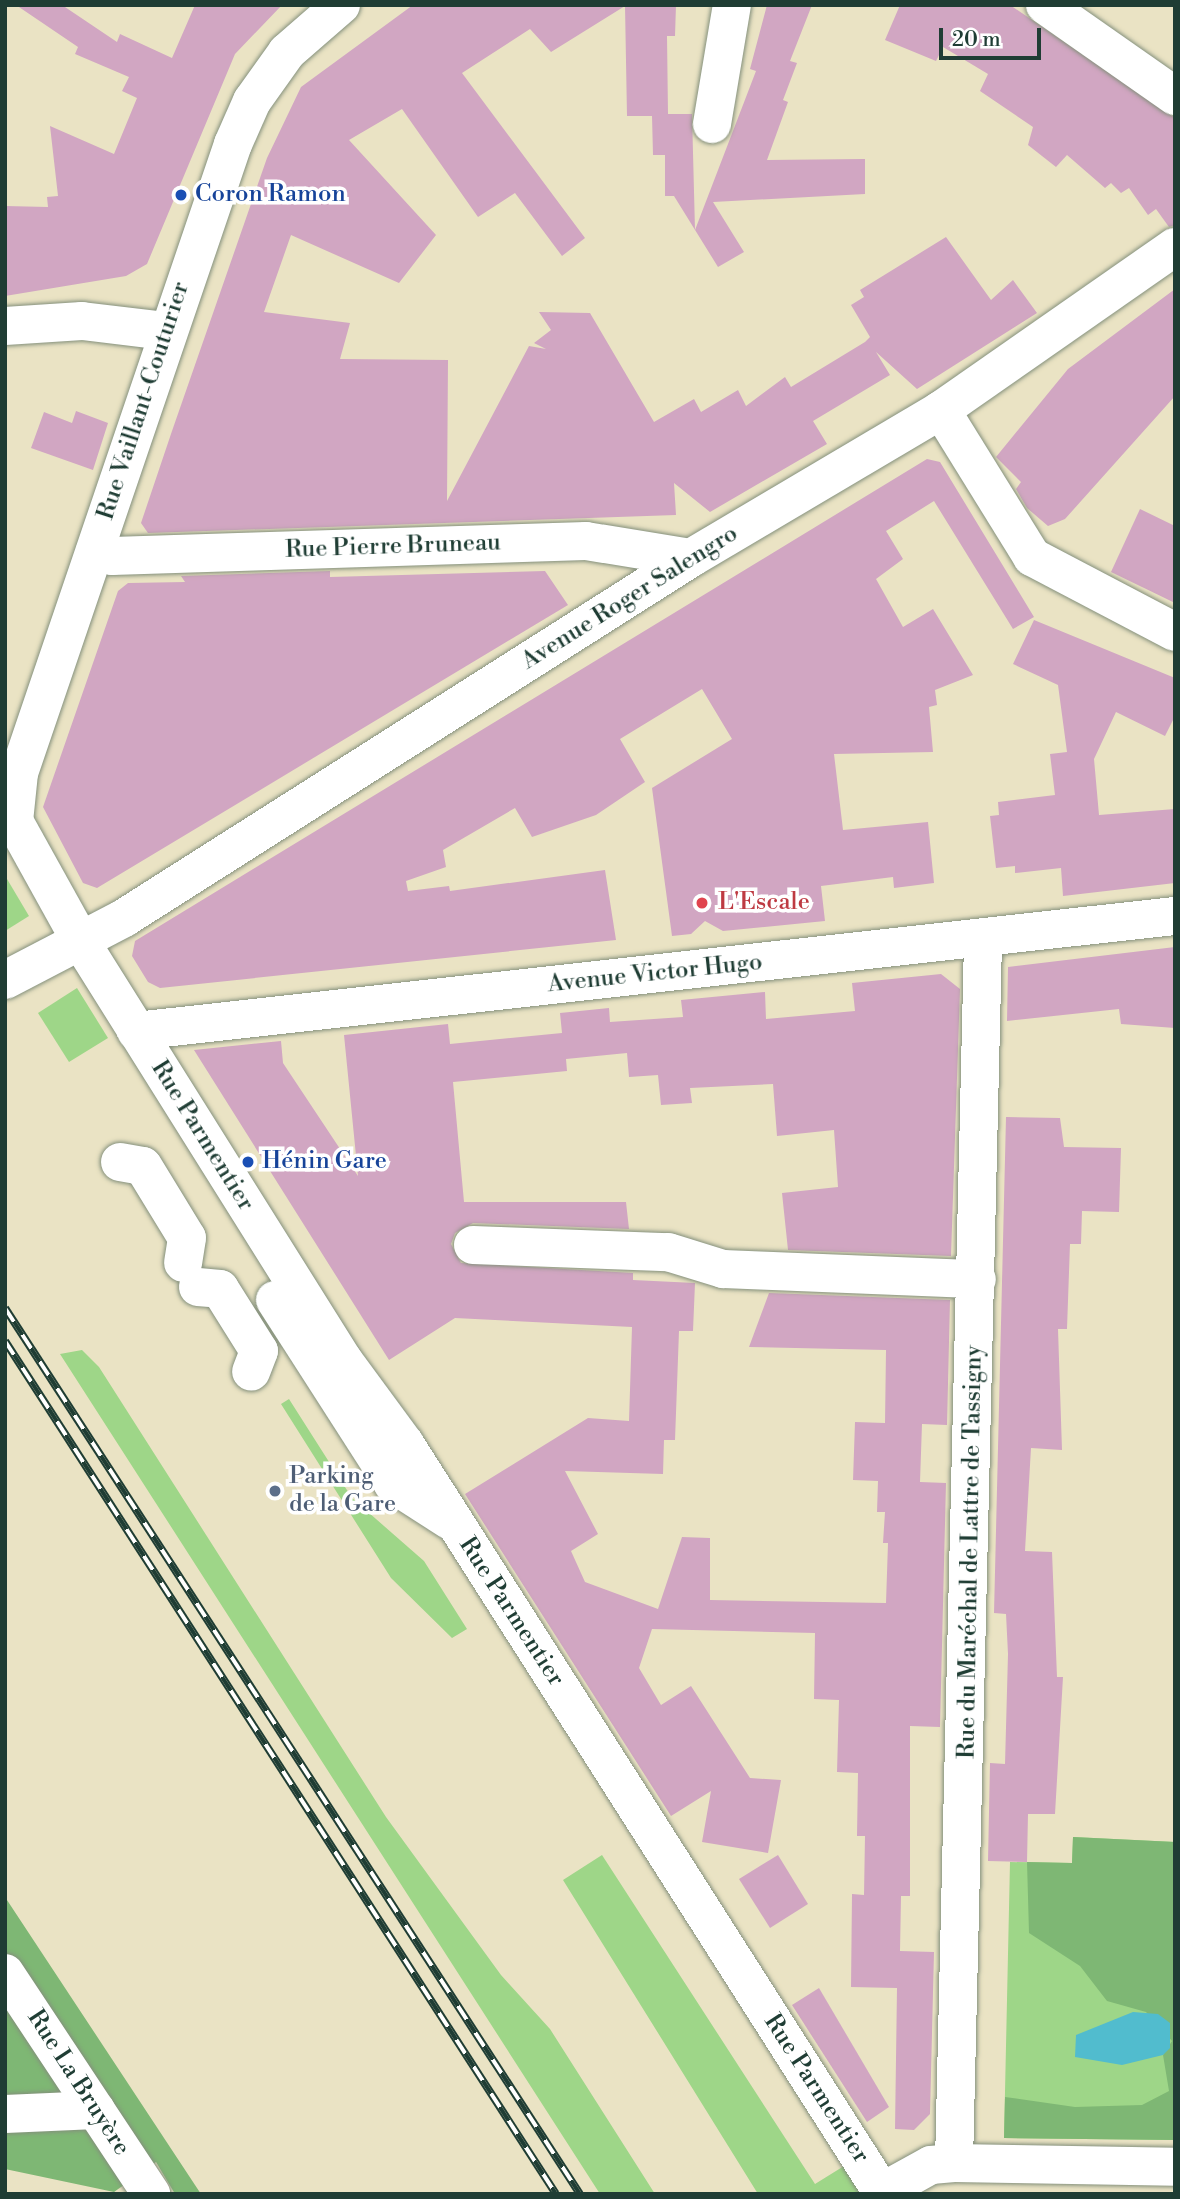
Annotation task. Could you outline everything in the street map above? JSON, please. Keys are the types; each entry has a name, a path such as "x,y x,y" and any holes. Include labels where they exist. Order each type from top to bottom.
{"street":[{"name":"Rue Vaillant-Couturier","path":"17,831 19,774 166,331 252,101 306,32 341,5"},
{"path":"712,124 732,5"},
{"path":"1045,5 1175,96"},
{"name":"Avenue Roger Salengro","path":"5,980 81,942 691,558 941,410 1175,247"},
{"path":"5,326 82,321 166,331"},
{"path":"941,410 1032,557 1175,632"},
{"name":"Rue Pierre Bruneau","path":"95,551 586,541 691,558"},
{"name":"Rue Parmentier","path":"17,831 136,1031 883,2193"},
{"name":"Avenue Victor Hugo","path":"136,1031 983,940 1175,916"},
{"name":"Rue du Maréchal de Lattre de Tassigny","path":"954,2163 983,940"},
{"path":"120,1162 144,1166 187,1238 190,1275 220,1289 259,1351 251,1372"},
{"path":"473,1245 668,1252 723,1269 977,1279"},
{"name":"Rue La Bruyère","path":"5,1973 151,2194"},
{"path":"5,2114 96,2110"},
{"path":"883,2193 931,2165 954,2163 1175,2168"}],"green space":[{"path":"7,879 29,916 5,931 5,880"},
{"path":"77,988 108,1038 69,1062 38,1013"},
{"path":"82,1350 99,1367 386,1817 501,1975 550,2029 655,2194 600,2194 60,1354"},
{"path":"289,1399 352,1498 424,1561 467,1629 452,1638 391,1578 281,1404"},
{"path":"1073,1837 1175,1842 1175,2140 1004,2138 1010,1862 1072,1863"},
{"path":"1073,1837 1175,1842 1175,2140 1004,2138 1005,2097 1075,2107 1142,2105 1169,2091 1163,2055 1172,2041 1146,2012 1107,2001 1080,1966 1029,1933 1027,1862 1072,1863"},
{"path":"602,1855 815,2184 844,2166 862,2194 758,2194 563,1880"},
{"path":"5,1897 201,2194 175,2194 156,2162 114,2192 5,2169"}],"water":[{"path":"1133,2012 1158,2014 1170,2023 1170,2048 1163,2055 1122,2065 1075,2057 1076,2035"}],"building":[{"path":"16,5 62,5 117,42 120,34 172,58 195,5 282,5 235,54 147,264 126,276 5,296 5,206 48,207 47,197 58,196 50,126 114,154 137,98 122,91 129,77 75,54 78,47"},
{"path":"413,5 676,5 675,36 667,36 668,114 692,114 695,230 674,196 665,196 665,155 653,155 652,116 627,116 625,6 551,52 530,29 462,73 585,238 562,256 515,193 478,217 402,109 349,140 436,235 399,283 291,235 264,312 350,323 340,359 448,360 447,501 529,346 546,349 534,343 551,330 539,312 590,313 654,422 694,399 701,412 738,390 746,406 785,377 791,387 865,342 870,337 851,305 864,297 860,290 946,237 991,300 1013,280 1037,313 917,389 876,352 890,375 813,421 827,444 710,512 674,483 676,515 148,533 141,523 172,431 267,158 301,87"},
{"path":"767,5 812,5 790,61 797,63 783,100 788,102 767,160 865,159 865,194 713,202 744,252 718,267 695,230 756,71 750,69"},
{"path":"900,5 1010,5 1175,118 1175,225 1169,227 1156,209 1148,215 1129,188 1121,193 1111,183 1105,188 1067,155 1056,167 1028,145 1033,127 980,91 988,74 943,47 936,61 885,40"},
{"path":"1175,289 1175,396 1065,519 1048,526 1027,508 1016,489 1021,482 996,457 1068,369"},
{"path":"76,411 108,423 93,470 31,448 44,412 72,423"},
{"path":"927,459 940,462 1034,617 1013,629 934,501 886,531 903,559 876,579 903,627 933,609 973,675 935,690 937,705 929,707 933,752 834,754 843,830 928,822 934,883 894,888 893,877 821,886 825,921 723,931 705,921 691,934 672,936 652,788 732,739 702,689 620,739 645,782 596,815 532,837 515,808 443,850 446,867 406,881 408,891 449,886 450,891 605,870 616,940 160,988 148,982 132,956 135,941"},
{"path":"1140,509 1175,526 1175,603 1111,572"},
{"path":"330,571 330,577 545,571 568,605 97,888 83,883 43,807 118,591 128,583 185,582 181,576"},
{"path":"1034,620 1175,678 1175,716 1165,736 1116,712 1094,759 1099,815 1175,809 1175,883 1063,896 1061,868 1015,873 1015,866 996,868 990,816 999,815 998,802 1055,795 1050,754 1067,752 1058,685 1013,664"},
{"path":"1175,947 1175,1028 1121,1024 1119,1009 1007,1021 1008,967"},
{"path":"941,974 960,989 951,1256 788,1250 782,1193 838,1187 834,1130 777,1136 773,1084 690,1088 692,1103 661,1105 658,1075 629,1077 627,1053 566,1059 567,1071 453,1082 464,1202 626,1202 629,1229 473,1223 455,1233 451,1244 461,1263 633,1273 633,1280 695,1283 693,1331 679,1331 675,1440 664,1440 663,1474 565,1471 598,1534 571,1551 585,1582 658,1609 682,1537 710,1538 710,1600 886,1603 888,1543 883,1543 885,1512 877,1512 878,1481 853,1480 855,1422 885,1423 886,1350 749,1347 769,1293 950,1300 947,1425 922,1424 920,1482 946,1483 940,1727 910,1726 910,1896 901,1896 900,1951 934,1952 930,2114 914,2130 895,2129 897,1988 851,1987 852,1894 864,1895 865,1836 857,1836 858,1773 837,1772 839,1700 814,1699 815,1633 652,1629 639,1668 661,1705 691,1686 750,1778 781,1780 768,1853 702,1842 711,1791 671,1816 465,1494 588,1418 629,1421 632,1327 455,1318 389,1360 194,1050 281,1041 283,1063 358,1176 344,1035 448,1024 450,1044 562,1033 560,1013 609,1008 610,1022 683,1017 681,1000 765,992 766,1019 855,1011 852,983"},
{"path":"1006,1117 1060,1118 1064,1147 1121,1148 1119,1212 1082,1211 1081,1244 1070,1244 1067,1329 1058,1329 1062,1450 1031,1448 1025,1551 1052,1552 1057,1677 1063,1677 1055,1814 1028,1814 1027,1862 988,1861 990,1763 1005,1764 1008,1654 1006,1614 994,1613"},
{"path":"778,1855 808,1904 770,1928 739,1879"},
{"path":"819,1988 889,2107 867,2122 792,2005"}],"railway":[{"path":"5,1308 580,2194"},
{"path":"5,1341 556,2194"}],"place":[{"name":"Coron Ramon","path":"181,195"},
{"name":"L'Escale","path":"702,903"},
{"name":"Hénin Gare","path":"248,1162"},
{"name":"Parking de la Gare","path":"275,1491"}]}
